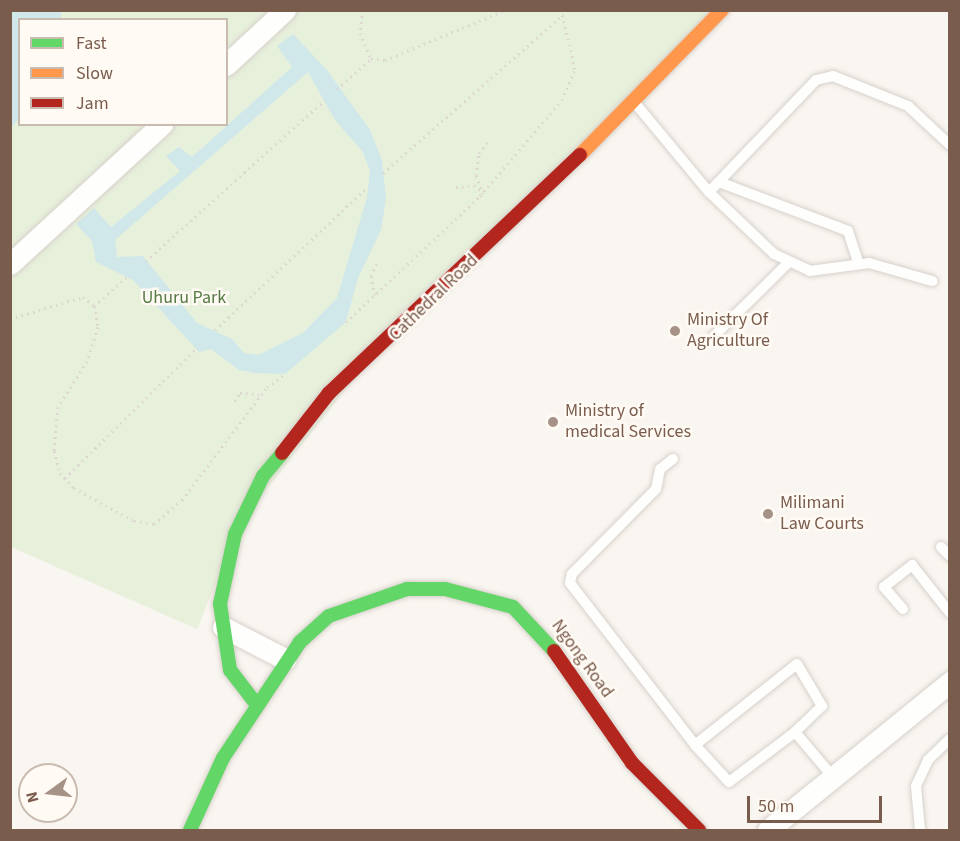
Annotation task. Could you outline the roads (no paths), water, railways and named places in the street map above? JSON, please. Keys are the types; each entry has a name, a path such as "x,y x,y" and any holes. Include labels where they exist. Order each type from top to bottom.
{"street":[{"path":"228,63 285,10"},
{"name":"Cathedral Road","path":"257,705 243,688 228,662 220,604 235,534 263,476 291,436 722,10"},
{"path":"10,264 160,126"},
{"name":"Ngong Road","path":"190,831 223,758 285,660 329,616 407,589 478,594 513,607 537,627 582,686 632,763 699,831"},
{"path":"223,627 285,660"},
{"path":"768,831 950,682"},
{"path":"233,709 243,688"},
{"path":"172,831 223,729"}],"lane":[{"path":"710,192 816,80 833,76 908,106 950,145"},
{"path":"633,100 710,192 788,263 825,273 858,262 932,281"},
{"path":"719,182 848,231 858,262"},
{"path":"714,336 788,263"},
{"path":"673,459 660,469 656,489 572,574 570,583 695,745 729,782 795,732 822,706 796,664 695,745"},
{"path":"941,547 950,556"},
{"path":"903,609 884,586 912,565 950,613"},
{"path":"795,732 833,777"},
{"path":"920,831 916,786 928,760 950,739"}],"water":[{"path":"11,10 61,11 61,18 18,18 18,120 11,128"},
{"path":"293,34 327,70 370,130 382,160 386,199 381,230 358,278 346,322 285,374 255,373 239,370 211,349 199,352 133,280 96,262 92,241 76,224 94,208 111,227 180,171 166,156 179,147 192,157 292,67 277,46","holes":["308,72 335,120 363,152 370,171 367,197 337,298 303,333 258,355 244,353 232,339 197,323 143,256 117,257 115,240"]}],"place":[{"name":"Ministry Of Agriculture","path":"675,331"},
{"name":"Ministry of medical Services","path":"553,422"},
{"name":"Milimani Law Courts","path":"768,514"}],"park label":[{"name":"Uhuru Park","path":"184,298"}]}
